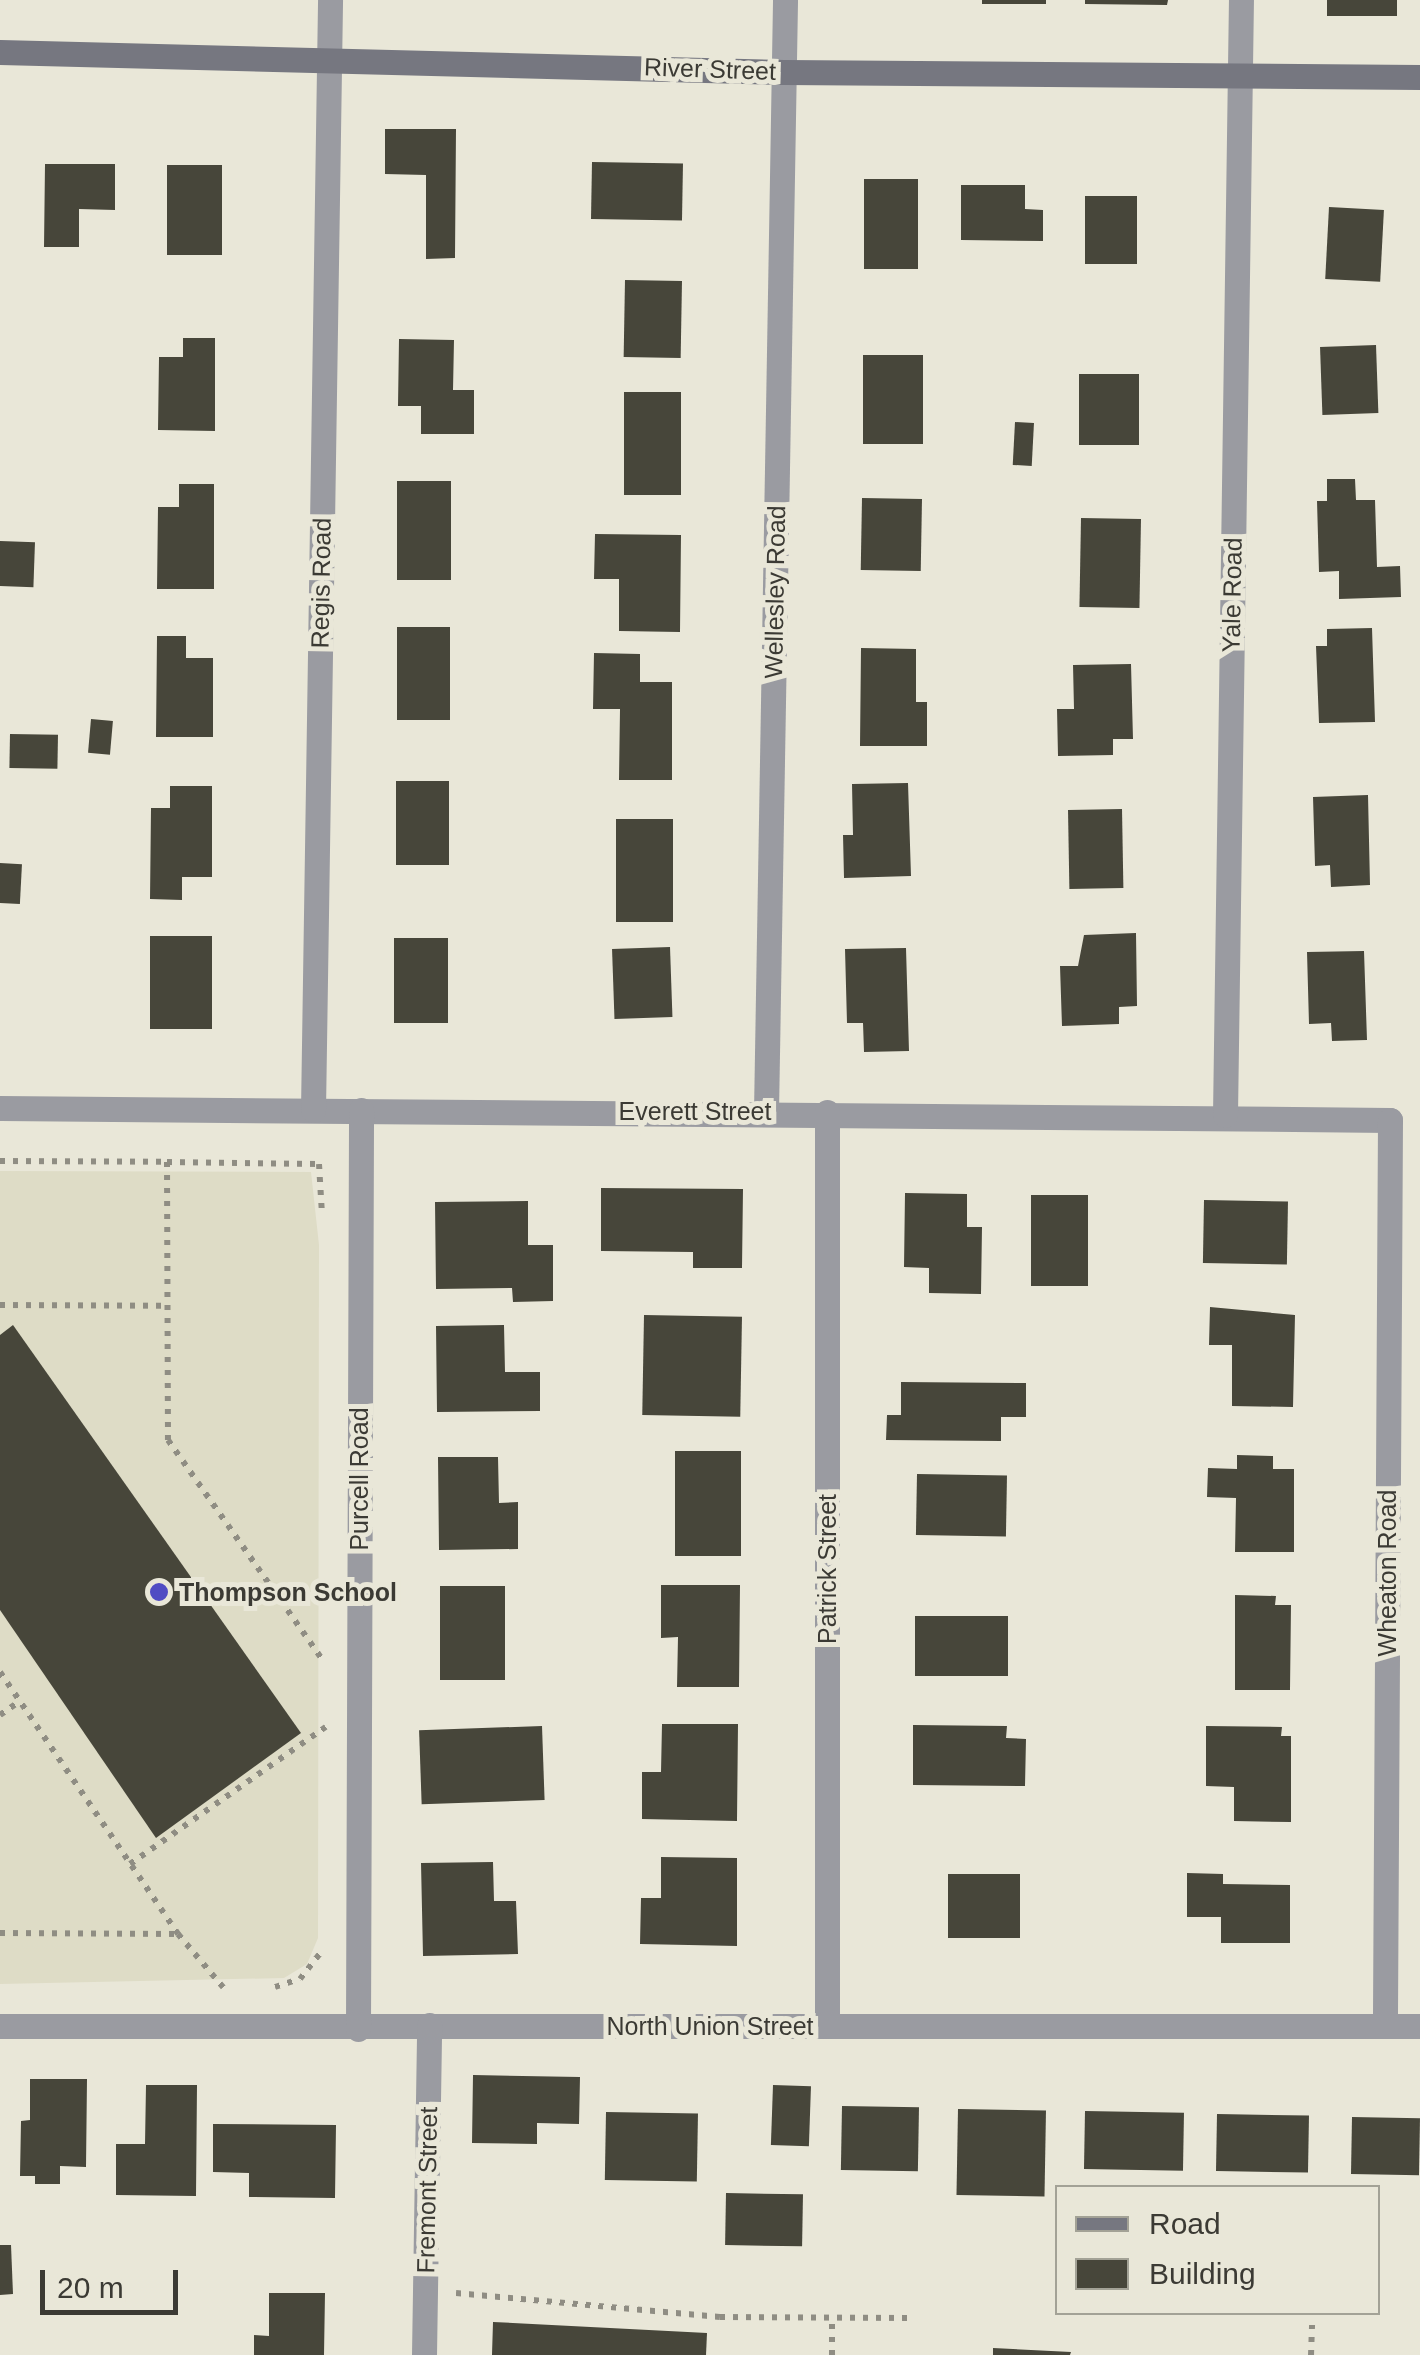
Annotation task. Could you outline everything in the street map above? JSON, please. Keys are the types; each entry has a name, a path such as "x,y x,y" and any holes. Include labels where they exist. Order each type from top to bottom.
{"street":[{"name":"Regis Road","path":"313,1110 330,0"},
{"name":"Wellesley Road","path":"766,1112 785,0"},
{"name":"Yale Road","path":"1225,1114 1241,0"},
{"name":"River Street","path":"0,52 330,56 784,72 1420,78"},
{"name":"Everett Street","path":"0,1108 1225,1114 1390,1120"},
{"name":"Purcell Road","path":"358,2029 361,1110"},
{"name":"Patrick Street","path":"826,2026 827,1112"},
{"name":"Wheaton Road","path":"1385,2025 1390,1120"},
{"name":"Fremont Street","path":"424,2355 428,2025"},
{"name":"North Union Street","path":"0,2026 1420,2026"}],"path":[{"path":"0,1161 319,1164 322,1220"},
{"path":"167,1162 164,1306 168,1440 328,1668 328,1650"},
{"path":"0,1304 164,1306"},
{"path":"0,1672 217,1988 236,1987"},
{"path":"0,1714 20,1701"},
{"path":"326,1746 327,1707"},
{"path":"130,1864 326,1727"},
{"path":"0,1933 178,1934"},
{"path":"256,1987 300,1978 326,1938"},
{"path":"425,2290 720,2317 909,2318"},
{"path":"832,2318 832,2355"},
{"path":"1311,2355 1312,2325"}],"shaded area":[{"name":"Thompson School","path":"0,1171 311,1172 319,1245 318,1938 307,1964 284,1978 0,1984"}],"building":[{"path":"982,0 1046,0 1046,4 982,4"},
{"path":"1085,0 1168,0 1167,5 1085,4"},
{"path":"1327,0 1397,0 1397,16 1327,16"},
{"path":"385,129 456,129 455,258 426,259 426,175 385,174"},
{"path":"592,162 683,164 682,221 591,219"},
{"path":"45,164 115,164 115,210 79,209 79,247 44,247"},
{"path":"167,165 222,165 222,255 167,255"},
{"path":"864,179 918,179 918,269 864,269"},
{"path":"961,185 1025,185 1025,209 1043,210 1043,241 961,240"},
{"path":"1085,196 1137,196 1137,264 1085,264"},
{"path":"1329,207 1384,210 1380,282 1325,279"},
{"path":"625,280 682,281 681,358 624,357"},
{"path":"183,338 215,338 215,431 158,430 159,357 183,357"},
{"path":"399,339 454,340 453,390 474,390 474,434 421,434 421,406 398,406"},
{"path":"1376,345 1378,413 1322,415 1320,347"},
{"path":"863,355 923,355 923,444 863,444"},
{"path":"1079,374 1139,374 1139,445 1079,445"},
{"path":"624,392 681,392 681,495 624,495"},
{"path":"1015,422 1034,423 1032,466 1013,465"},
{"path":"1327,479 1355,479 1356,500 1375,500 1377,567 1400,566 1401,597 1339,599 1339,571 1319,572 1317,501 1327,501"},
{"path":"397,481 451,481 451,580 397,580"},
{"path":"179,484 214,484 214,589 157,589 158,507 179,507"},
{"path":"862,498 922,499 921,571 861,570"},
{"path":"1081,518 1141,519 1139,608 1079,607"},
{"path":"595,534 681,535 680,632 619,631 619,579 594,579"},
{"path":"0,541 35,542 33,587 0,586"},
{"path":"397,627 450,627 450,720 397,720"},
{"path":"1372,628 1375,722 1319,723 1316,646 1327,646 1327,629"},
{"path":"157,636 186,636 186,658 213,658 213,737 156,737"},
{"path":"861,648 916,649 916,702 927,702 927,746 860,746"},
{"path":"594,653 640,654 640,682 672,682 672,780 619,780 620,709 593,709"},
{"path":"1131,664 1133,739 1113,739 1113,755 1058,756 1057,709 1074,709 1073,665"},
{"path":"91,719 113,721 110,755 88,753"},
{"path":"10,734 58,735 57,769 9,768"},
{"path":"396,781 449,781 449,865 396,865"},
{"path":"908,783 911,876 844,878 843,835 853,835 852,784"},
{"path":"170,786 212,786 212,877 182,877 182,900 150,899 151,808 170,808"},
{"path":"1368,795 1370,885 1331,887 1330,865 1315,866 1313,797"},
{"path":"1122,809 1123,888 1069,889 1068,810"},
{"path":"616,819 673,819 673,922 616,922"},
{"path":"0,863 22,864 20,904 0,903"},
{"path":"1136,933 1137,1006 1119,1007 1119,1024 1062,1026 1060,966 1078,966 1084,935"},
{"path":"150,936 212,936 212,1029 150,1029"},
{"path":"394,938 448,938 448,1023 394,1023"},
{"path":"670,947 672,1017 614,1019 612,949"},
{"path":"906,948 909,1051 864,1052 863,1023 847,1023 845,949"},
{"path":"1364,951 1367,1040 1332,1041 1331,1023 1309,1024 1307,952"},
{"path":"601,1188 743,1189 742,1268 693,1268 693,1252 601,1251"},
{"path":"905,1193 967,1194 967,1227 982,1227 981,1294 929,1293 929,1268 904,1267"},
{"path":"1031,1195 1088,1195 1088,1286 1031,1286"},
{"path":"1204,1200 1288,1201 1287,1264 1203,1263"},
{"path":"528,1201 528,1245 553,1245 553,1301 513,1302 512,1288 436,1289 435,1202"},
{"path":"1210,1307 1295,1315 1293,1407 1232,1406 1232,1345 1209,1345"},
{"path":"644,1315 742,1317 740,1417 642,1415"},
{"path":"13,1325 301,1733 156,1838 0,1610 0,1335"},
{"path":"504,1325 505,1372 540,1372 540,1411 437,1412 436,1326"},
{"path":"901,1382 1026,1383 1026,1417 1001,1417 1001,1441 886,1440 887,1415 901,1415"},
{"path":"675,1451 741,1451 741,1556 675,1556"},
{"path":"1237,1455 1273,1456 1273,1469 1294,1469 1294,1552 1235,1552 1236,1498 1207,1497 1208,1468 1237,1469"},
{"path":"438,1457 498,1457 499,1503 518,1502 518,1549 439,1550"},
{"path":"917,1474 1007,1476 1006,1537 916,1535"},
{"path":"661,1585 740,1585 739,1687 677,1687 678,1637 661,1638"},
{"path":"440,1586 505,1586 505,1680 440,1680"},
{"path":"1235,1595 1276,1596 1275,1605 1291,1605 1290,1690 1235,1690"},
{"path":"915,1616 1008,1616 1008,1676 915,1676"},
{"path":"662,1724 738,1724 737,1821 642,1819 642,1772 661,1772"},
{"path":"913,1725 1007,1726 1006,1738 1026,1739 1025,1786 913,1785"},
{"path":"542,1726 545,1800 422,1804 419,1730"},
{"path":"1206,1726 1282,1727 1281,1736 1291,1736 1291,1822 1234,1821 1234,1787 1206,1786"},
{"path":"661,1857 737,1858 737,1946 640,1944 641,1898 661,1898"},
{"path":"493,1862 494,1901 516,1901 518,1954 423,1956 421,1863"},
{"path":"1187,1873 1223,1874 1223,1884 1290,1885 1290,1943 1221,1943 1221,1917 1187,1917"},
{"path":"948,1874 1020,1874 1020,1938 948,1938"},
{"path":"473,2075 580,2077 579,2124 537,2123 537,2144 472,2143"},
{"path":"30,2079 87,2079 86,2167 60,2166 60,2184 35,2184 35,2176 20,2176 21,2121 30,2120"},
{"path":"146,2085 197,2085 196,2196 116,2195 116,2144 145,2144"},
{"path":"773,2085 811,2086 809,2146 771,2145"},
{"path":"842,2106 919,2107 918,2171 841,2170"},
{"path":"958,2109 1046,2111 1044,2197 956,2195"},
{"path":"1085,2111 1184,2113 1183,2171 1084,2169"},
{"path":"606,2112 698,2114 697,2182 605,2180"},
{"path":"1217,2114 1309,2116 1308,2173 1216,2171"},
{"path":"1352,2117 1420,2118 1419,2175 1351,2174"},
{"path":"213,2124 336,2125 335,2198 249,2197 249,2173 213,2172"},
{"path":"726,2193 803,2194 802,2246 725,2245"},
{"path":"0,2245 11,2245 13,2294 0,2295"},
{"path":"269,2293 325,2293 324,2355 254,2355 254,2335 269,2336"},
{"path":"493,2322 707,2333 706,2355 492,2355"},
{"path":"993,2348 1071,2352 993,2355"}],"place":[{"name":"Thompson School","path":"159,1592"}]}
